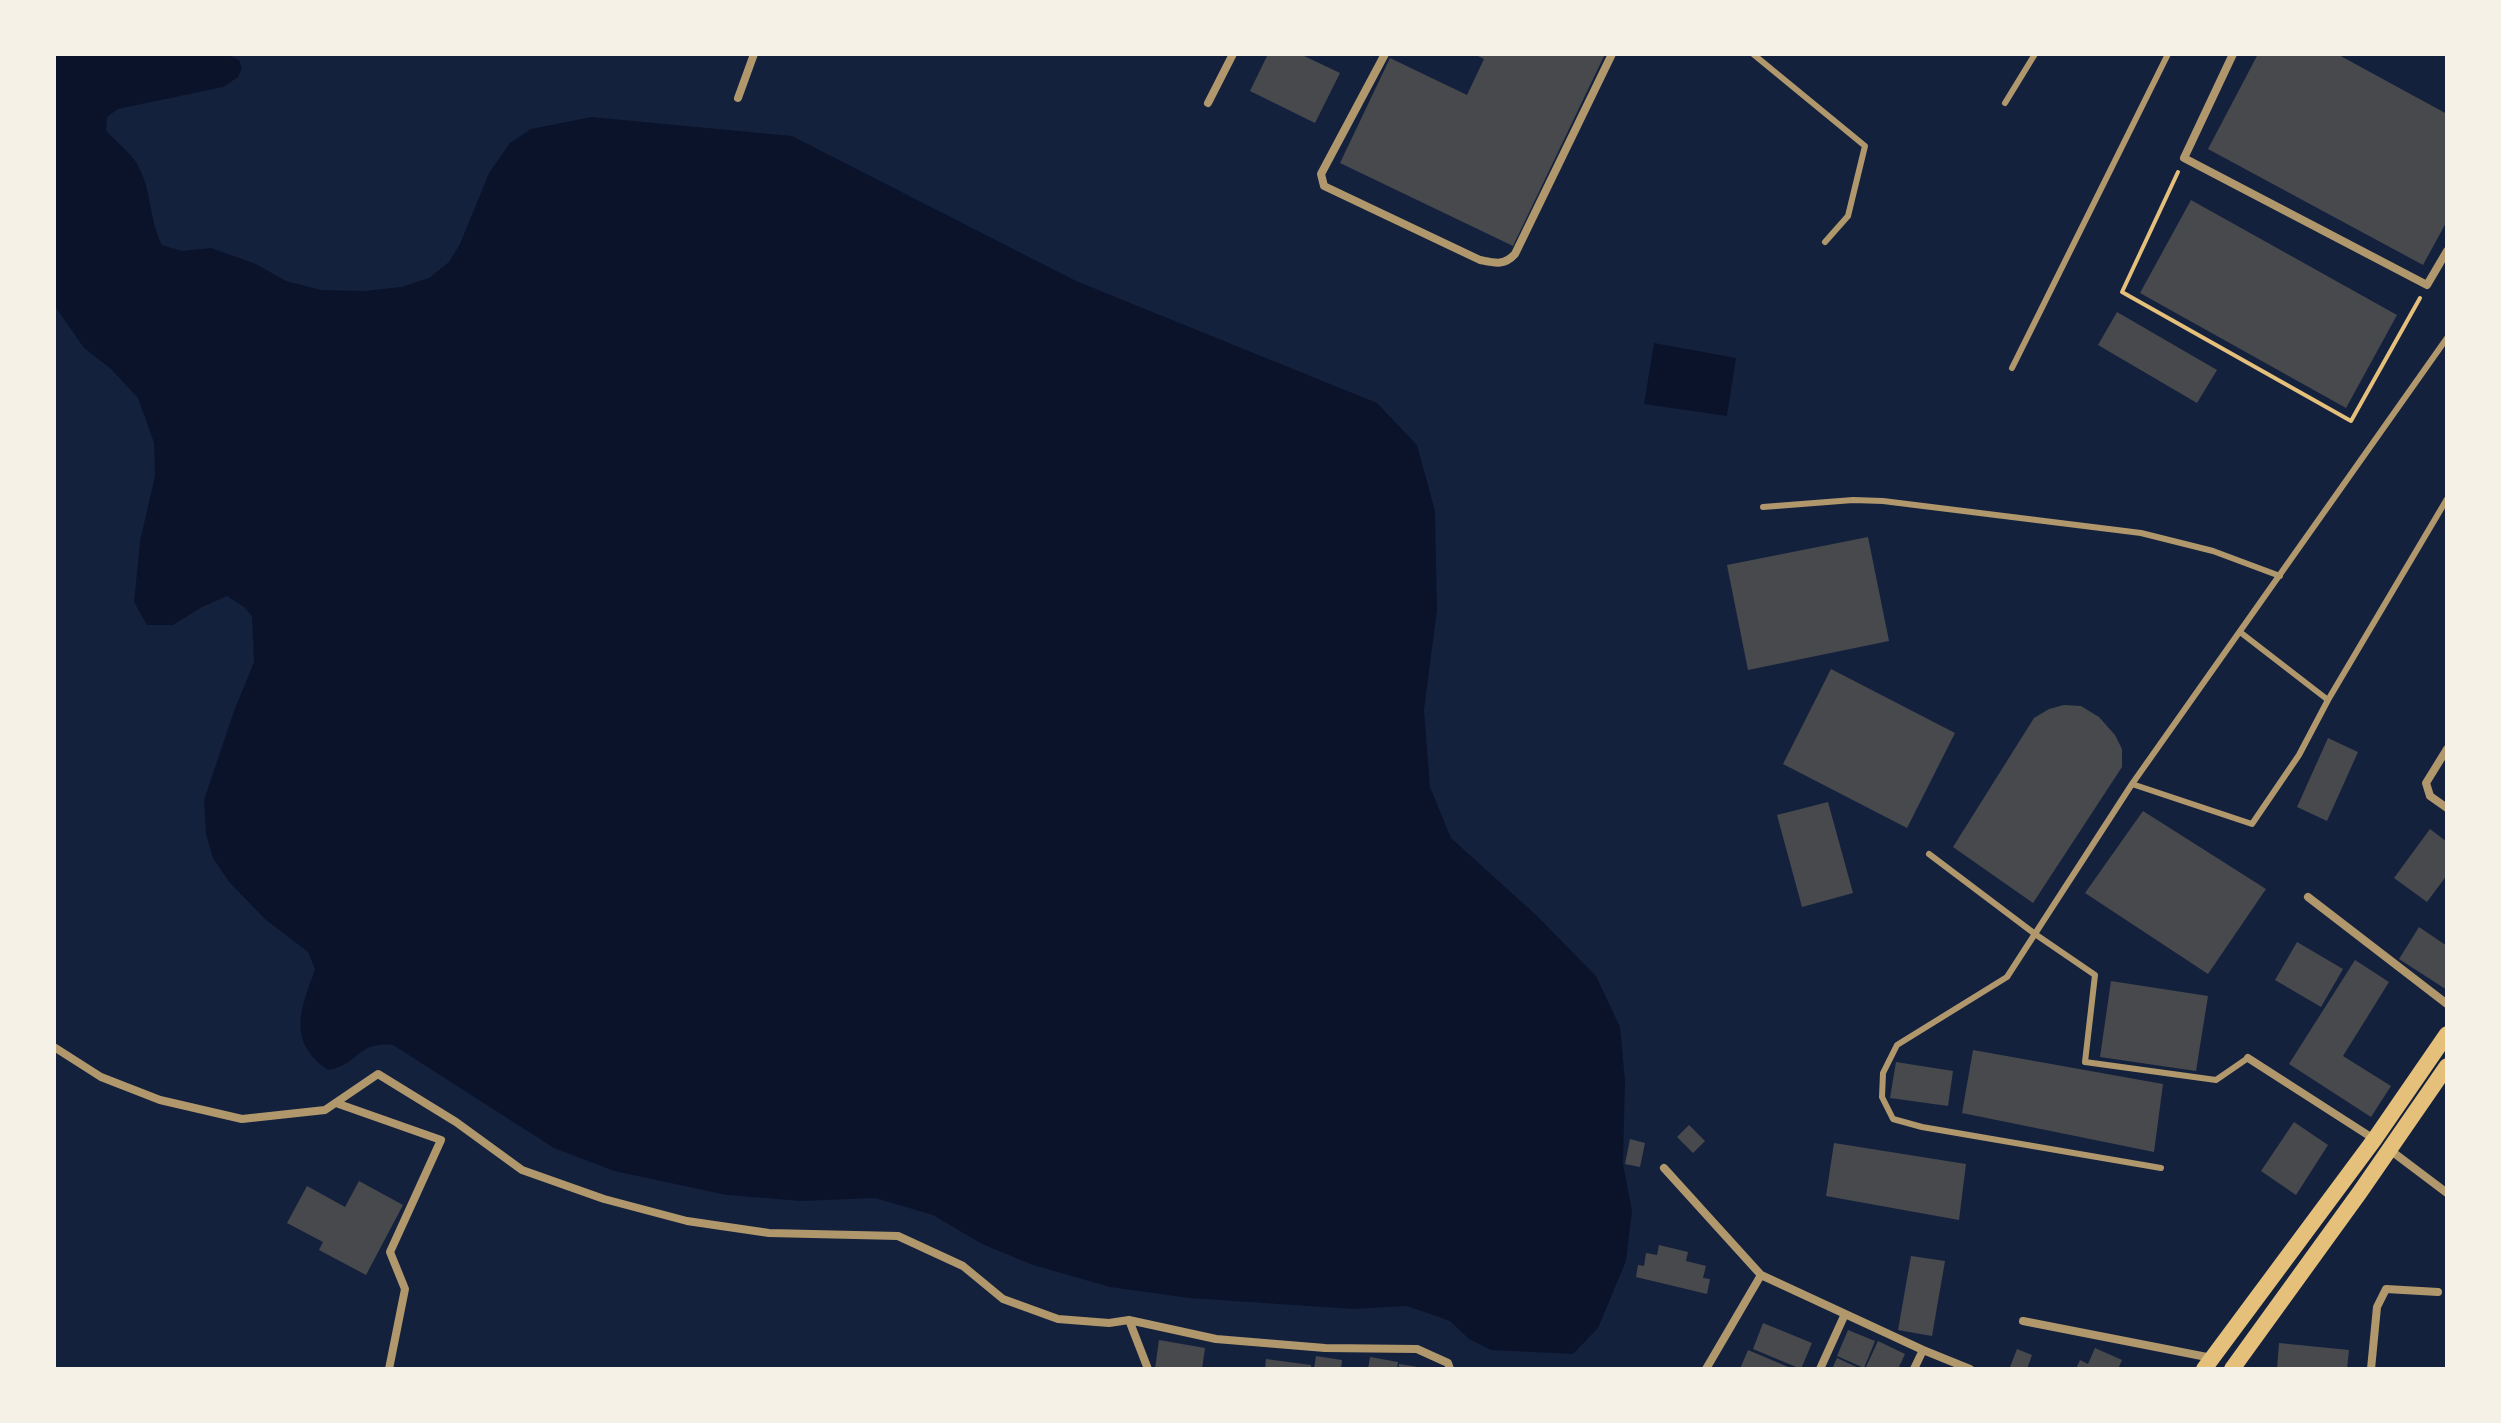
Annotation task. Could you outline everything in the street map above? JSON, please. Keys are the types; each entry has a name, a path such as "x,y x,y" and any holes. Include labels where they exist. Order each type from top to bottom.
{"main road":[{"path":"2208,1364 2374,1140 2447,1034"},
{"path":"2232,1369 2447,1066"}],"street":[{"path":"738,98 754,54"},
{"path":"1208,103 1233,54"},
{"path":"1385,54 1321,174 1324,186 1480,260 1499,264 1508,262 1515,254 1612,54"},
{"path":"2233,54 2184,158 2427,285 2447,251"},
{"path":"2447,749 2426,783 2430,796 2447,808"},
{"path":"2308,897 2447,1004"},
{"path":"54,1047 101,1077 160,1100 242,1119 325,1110 378,1074 456,1122 522,1170 604,1199 687,1221 769,1233 898,1236 963,1266 1003,1299 1058,1319 1109,1323 1129,1320 1216,1339 1325,1348 1417,1349 1448,1363 1450,1369"},
{"path":"2248,1058 2374,1140"},
{"path":"336,1103 441,1140 390,1252 405,1289 389,1369"},
{"path":"2389,1149 2447,1193"},
{"path":"1664,1168 1761,1275 1970,1369"},
{"path":"1706,1369 1761,1275"},
{"path":"2371,1369 2377,1307 2386,1289 2438,1292"},
{"path":"1820,1369 1845,1314"},
{"path":"1129,1320 1148,1369"},
{"path":"2023,1321 2208,1364"},
{"path":"1914,1369 1923,1350"}],"lane":[{"path":"1753,54 1865,146 1848,216 1825,242"},
{"path":"2005,103 2035,54"},
{"path":"2012,368 2168,54"},
{"path":"2161,1168 1922,1127 1893,1119 1882,1097 1883,1073 1897,1045 2007,977 2132,784 2447,338"},
{"path":"2132,784 2252,824 2299,755 2328,700 2447,499"},
{"path":"1763,507 1853,500 1883,501 2126,531 2213,551 2280,576"},
{"path":"2240,632 2328,700"},
{"path":"1929,854 2095,975 2085,1062 2216,1080 2248,1058"}],"path":[{"path":"2184,158 2122,292 2351,421 2427,285"}],"water":[{"path":"54,54 226,54 239,60 242,68 238,77 223,87 118,109 107,117 106,130 130,155 142,174 162,245 182,251 211,248 256,264 286,281 321,290 364,291 401,287 429,278 449,262 460,244 489,173 510,143 531,129 591,117 792,136 1076,281 1377,403 1417,445 1435,511 1437,610 1424,710 1430,787 1451,838 1536,915 1596,976 1620,1027 1625,1080 1623,1164 1632,1211 1626,1261 1598,1328 1573,1354 1491,1350 1469,1339 1450,1321 1407,1306 1353,1309 1189,1298 1110,1287 1033,1265 982,1244 933,1215 875,1198 801,1201 727,1195 614,1171 554,1148 393,1045 372,1047 328,1070 306,1048 302,1036 302,1011 315,969 308,952 265,919 230,883 213,858 206,834 204,800 254,662 252,616 227,596 173,625 147,625 134,602 140,541 155,476 154,443 138,398 111,369 84,348 54,305"},
{"path":"1654,343 1736,358 1727,416 1644,404"}],"building":[{"path":"1268,54 1300,54 1340,73 1315,123 1250,91"},
{"path":"1474,54 1605,54 1513,246 1340,163 1390,58 1467,95 1484,59"},
{"path":"2258,54 2337,54 2447,114 2447,221 2423,265 2208,149"},
{"path":"2191,200 2397,315 2346,408 2140,293"},
{"path":"2117,312 2217,370 2197,403 2098,345"},
{"path":"1868,537 1889,641 1748,670 1727,565"},
{"path":"1831,669 1955,733 1907,828 1783,764"},
{"path":"2064,705 2081,706 2099,717 2115,735 2122,749 2122,767 2033,903 1953,847 2034,718"},
{"path":"2328,738 2358,752 2327,821 2297,807"},
{"path":"1828,802 1853,893 1802,907 1777,815"},
{"path":"2143,811 2266,889 2208,974 2085,893"},
{"path":"2430,829 2447,842 2447,875 2427,902 2394,878"},
{"path":"2419,927 2447,946 2447,990 2399,959"},
{"path":"2297,942 2343,969 2321,1007 2275,980"},
{"path":"2355,960 2389,982 2343,1056 2391,1086 2371,1117 2289,1064"},
{"path":"2111,981 2208,996 2196,1071 2100,1057"},
{"path":"1973,1050 2163,1084 2154,1152 1962,1113"},
{"path":"1896,1062 1953,1071 1948,1106 1890,1098"},
{"path":"2294,1122 2328,1145 2296,1195 2261,1171"},
{"path":"1689,1125 1705,1141 1693,1153 1677,1137"},
{"path":"1630,1139 1645,1143 1640,1167 1625,1164"},
{"path":"1834,1143 1966,1164 1959,1220 1826,1196"},
{"path":"359,1181 403,1205 366,1275 319,1250 323,1242 287,1223 307,1186 345,1207"},
{"path":"1659,1245 1688,1252 1686,1261 1706,1266 1703,1278 1710,1279 1707,1294 1636,1277 1638,1265 1644,1266 1646,1253 1657,1255"},
{"path":"1911,1256 1945,1261 1932,1336 1898,1330"},
{"path":"1763,1323 1812,1343 1801,1369 1753,1349"},
{"path":"1848,1330 1875,1341 1864,1368 1837,1356"},
{"path":"1159,1340 1205,1348 1202,1369 1155,1369"},
{"path":"1878,1341 1905,1354 1898,1369 1866,1367"},
{"path":"2279,1343 2349,1350 2347,1369 2277,1369"},
{"path":"2095,1348 2122,1360 2118,1369 2076,1369 2080,1360 2088,1364"},
{"path":"2017,1349 2032,1355 2027,1369 2010,1367"},
{"path":"1748,1350 1793,1369 1740,1369"},
{"path":"1316,1356 1342,1360 1341,1369 1314,1369"},
{"path":"1370,1357 1398,1362 1397,1369 1368,1369"},
{"path":"1837,1358 1861,1369 1832,1369"},
{"path":"1266,1359 1311,1365 1311,1369 1265,1369"},
{"path":"1399,1364 1418,1367 1418,1369 1399,1369"}]}
